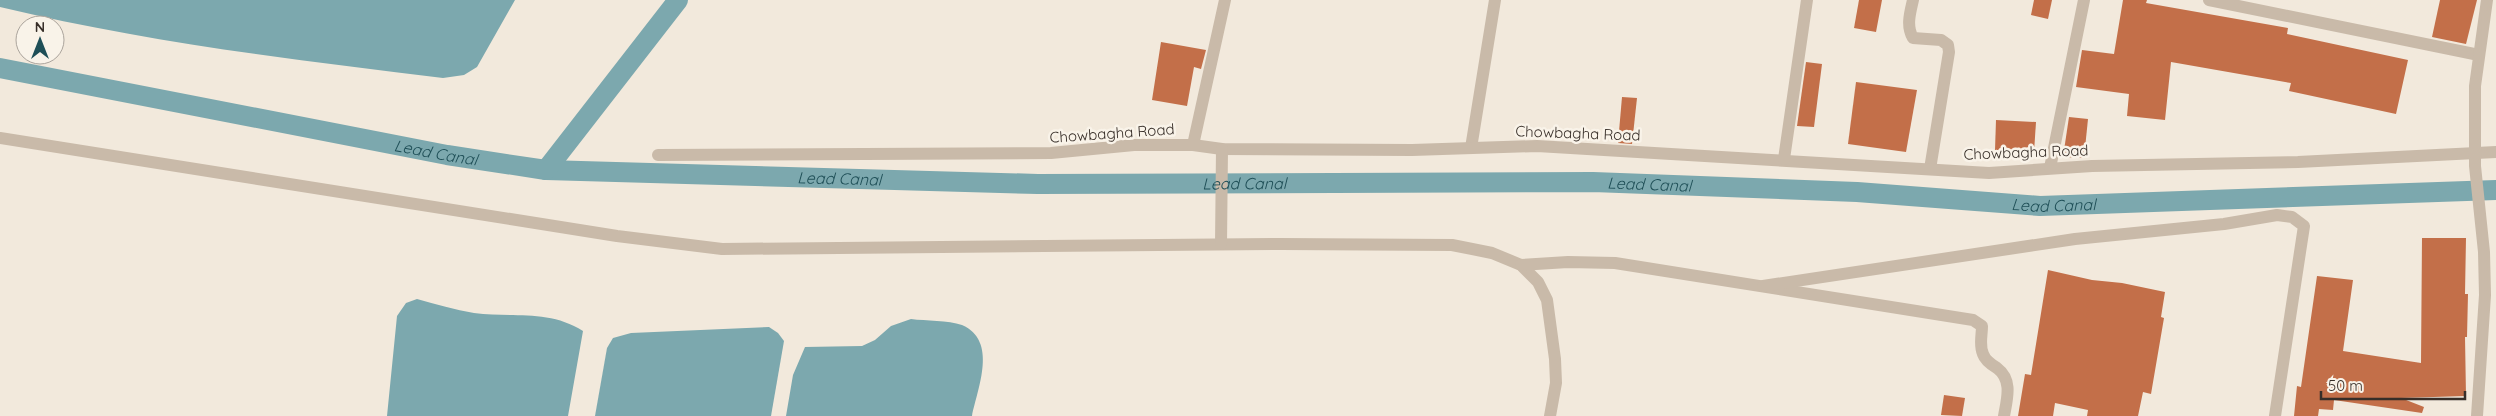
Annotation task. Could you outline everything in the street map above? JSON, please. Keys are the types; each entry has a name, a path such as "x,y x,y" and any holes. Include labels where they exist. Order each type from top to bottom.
{"street":[{"path":"1193,144 1225,0"},
{"path":"1472,148 1495,0"},
{"path":"1784,159 1807,0"},
{"path":"1913,0 1908,19 1909,31 1913,38 1942,40 1948,45 1950,52 1930,170"},
{"path":"2050,168 2084,0"},
{"path":"2209,0 2479,55"},
{"path":"2477,416 2484,327 2484,252 2475,166 2475,86 2487,0"},
{"path":"0,138 549,226 722,249 1221,244 1452,245 1492,252 1521,265 1538,282 1547,300 1556,383 1550,416"},
{"name":"Chowbagha Road","path":"658,155 1051,154 1134,144 1193,144 1222,149 1412,150 1537,146 1784,159 1989,173 2050,168 2298,162 2496,152"},
{"path":"1221,244 1222,149"},
{"path":"1763,286 2075,240 2224,224 2277,214 2292,217 2304,226 2275,416"},
{"path":"1521,265 1568,262 1615,263 1973,320 1982,326 1980,343 1983,355 2003,372 2007,381 2008,394 2004,416"}],"water":[{"path":"0,0 515,0 477,67 464,75 443,78 220,49 65,21 65,15 37,15 0,7"},
{"path":"417,299 474,313 544,317 570,324 583,331 568,416 387,416 397,316 406,303"},
{"path":"911,319 944,321 962,325 973,332 980,342 983,353 983,366 972,416 786,416 793,375 805,347 862,346 875,340 891,326"},
{"path":"769,327 778,333 784,341 771,416 595,416 607,348 613,338 631,333"}],"building":[{"path":"1859,0 1882,0 1876,32 1854,28"},
{"path":"2034,0 2052,0 2048,19 2031,15"},
{"path":"2123,0 2147,0 2146,3 2288,28 2287,34 2408,60 2396,114 2289,91 2291,83 2171,62 2165,120 2127,116 2129,94 2076,87 2082,50 2114,54"},
{"path":"2440,0 2477,0 2466,44 2432,37"},
{"path":"1161,42 1206,50 1201,69 1194,67 1187,106 1152,100"},
{"path":"1806,62 1822,64 1814,127 1797,126"},
{"path":"1856,82 1917,90 1906,152 1848,144"},
{"path":"1622,97 1637,98 1632,144 1618,143"},
{"path":"2069,117 2088,119 2084,158 2063,157"},
{"path":"1996,120 2036,122 2034,152 1995,150"},
{"path":"2422,238 2466,238 2465,294 2468,294 2467,337 2465,337 2466,396 2401,398 2424,407 2422,413 2334,400 2333,410 2319,409 2318,416 2294,416 2297,386 2301,387 2317,276 2353,280 2343,351 2421,363"},
{"path":"2048,270 2092,280 2122,283 2165,292 2161,317 2164,318 2151,394 2143,392 2138,416 2087,416 2088,410 2055,403 2053,416 2018,416 2025,374 2031,375"},
{"path":"1944,395 1965,398 1962,416 1941,415"}],"waterway":[{"path":"546,170 678,0"},
{"name":"Lead Canal","path":"0,68 447,155 546,170 1038,184 1593,182 1857,192 2040,206 2496,190"}]}
